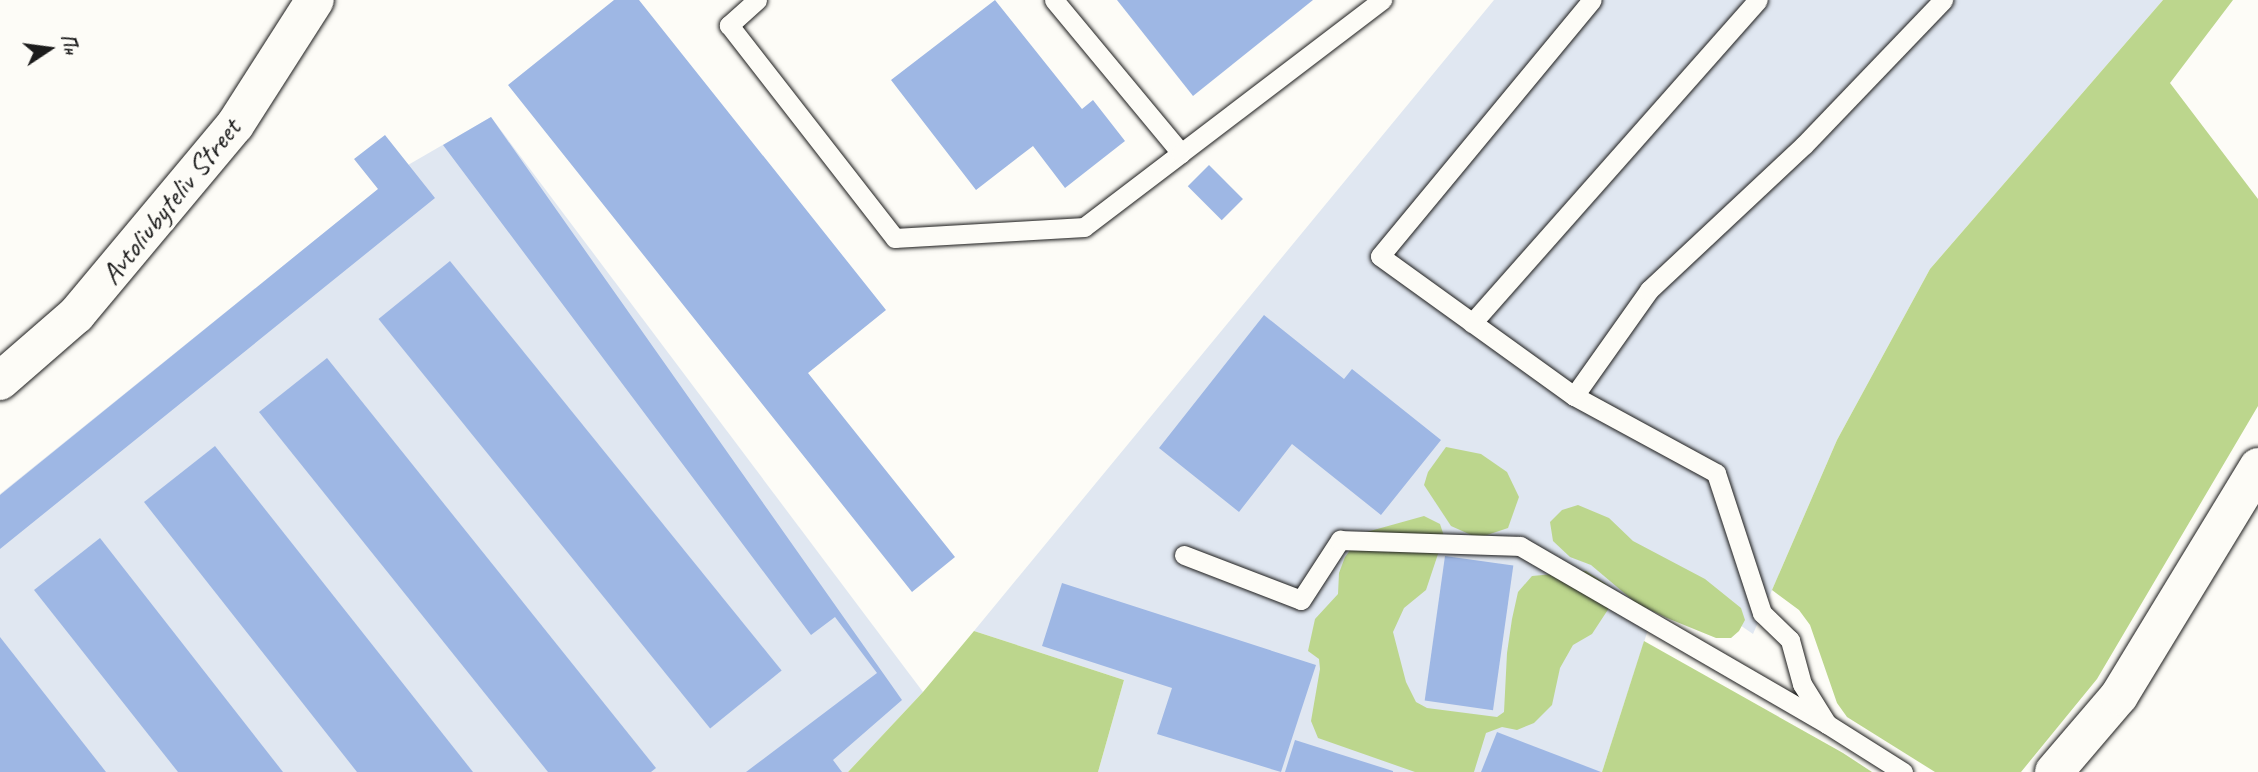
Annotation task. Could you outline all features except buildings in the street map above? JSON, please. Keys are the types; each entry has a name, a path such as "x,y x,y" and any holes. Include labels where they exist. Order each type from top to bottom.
{"street":[{"name":"Avtoliubyteliv Street","path":"0,381 76,315 235,125 315,0"},
{"path":"2054,772 2119,696 2258,467"}],"lane":[{"path":"757,0 729,25 895,238 1084,227 1382,0"},
{"path":"1054,0 1181,153"},
{"path":"1592,0 1380,256 1574,396 1716,472 1762,613 1790,640 1802,684 1827,723"},
{"path":"1472,323 1758,0"},
{"path":"1574,396 1649,290 1804,145 1943,0"},
{"path":"1184,555 1301,600 1340,540 1520,546 1827,723 1903,772"}],"shaded area":[{"path":"1494,0 2163,0 1930,269 1837,440 1753,634 1666,574 1602,772 1098,772 1124,680 974,631"},
{"path":"491,117 923,692 848,772 0,772 0,494 408,165"}],"green space":[{"path":"2163,0 2233,0 2170,83 2258,199 2258,406 2097,679 2021,772 1935,772 1847,717 1837,703 1810,625 1799,610 1772,590 1837,440 1930,269"},
{"path":"1446,447 1481,454 1507,472 1519,497 1508,528 1478,538 1451,526 1424,485 1428,472"},
{"path":"1578,505 1609,518 1633,541 1705,579 1741,608 1745,620 1739,631 1731,638 1716,638 1667,618 1636,603 1591,565 1570,557 1553,541 1550,522 1562,510"},
{"path":"1424,516 1440,524 1444,536 1426,590 1404,608 1393,632 1406,682 1416,702 1427,708 1497,717 1504,712 1512,619 1518,592 1532,576 1586,571 1606,584 1611,605 1592,634 1573,645 1560,668 1552,705 1534,723 1517,730 1502,727 1486,733 1474,772 1415,772 1318,738 1311,721 1320,669 1319,659 1308,651 1315,619 1338,594 1339,573 1345,557 1363,533"},
{"path":"974,631 1124,680 1098,772 848,772 923,692"},
{"path":"1644,641 1843,753 1872,772 1602,772"}]}
